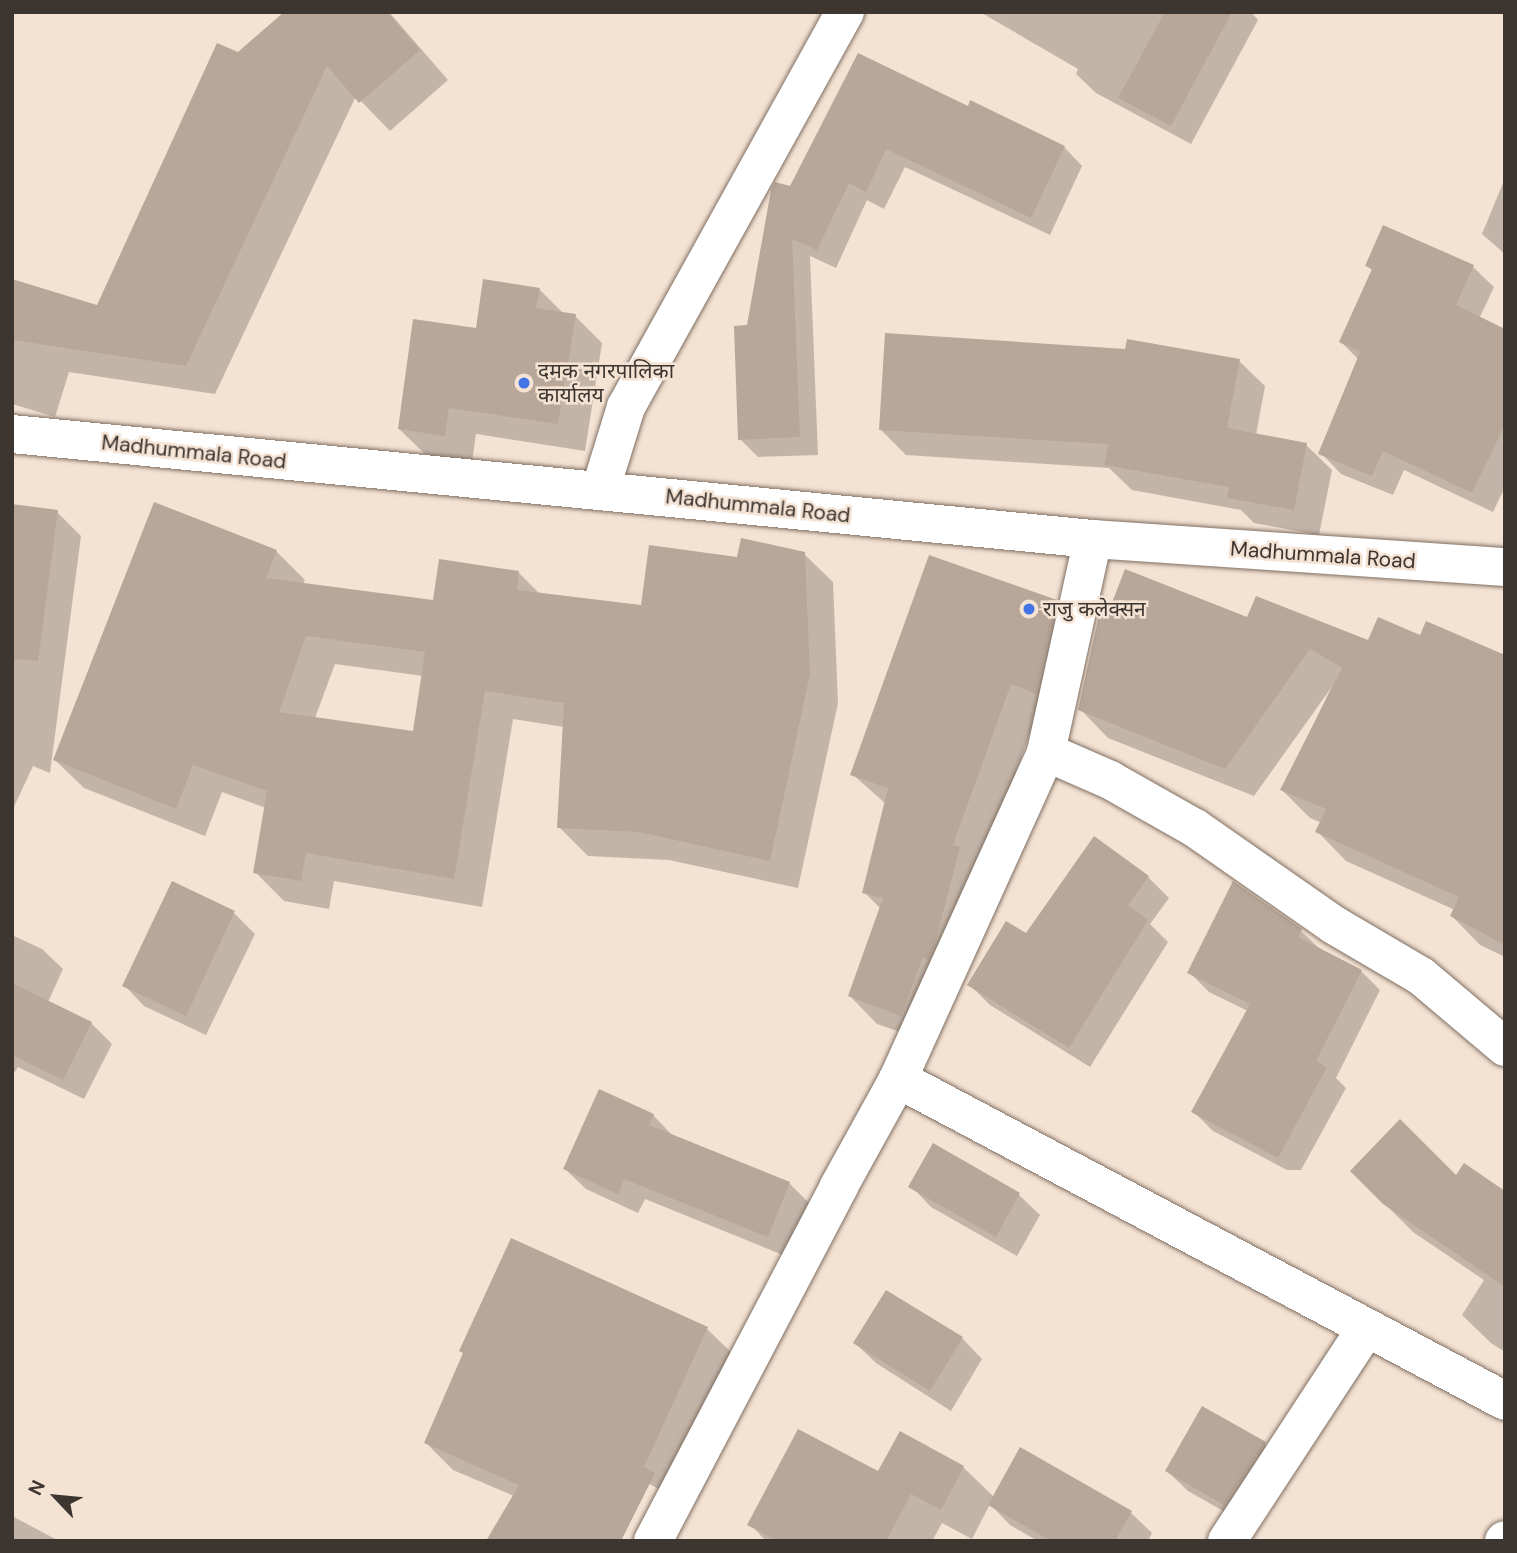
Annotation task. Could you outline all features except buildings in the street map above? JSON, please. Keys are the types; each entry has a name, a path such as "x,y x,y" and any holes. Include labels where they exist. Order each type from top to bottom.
{"street":[{"path":"600,491 626,407 845,12"},
{"name":"Madhummala Road","path":"12,434 1093,539 1505,567"},
{"path":"653,1541 898,1079 1046,752 1093,539"},
{"path":"1046,752 1110,780 1195,828 1334,925 1422,976 1505,1047"},
{"path":"898,1079 1505,1401"},
{"path":"1227,1541 1365,1329"}],"place":[{"name":"दमक नगरपालिका कार्यालय","path":"524,383"},
{"name":"राजु कलेक्सन","path":"1029,609"}]}
